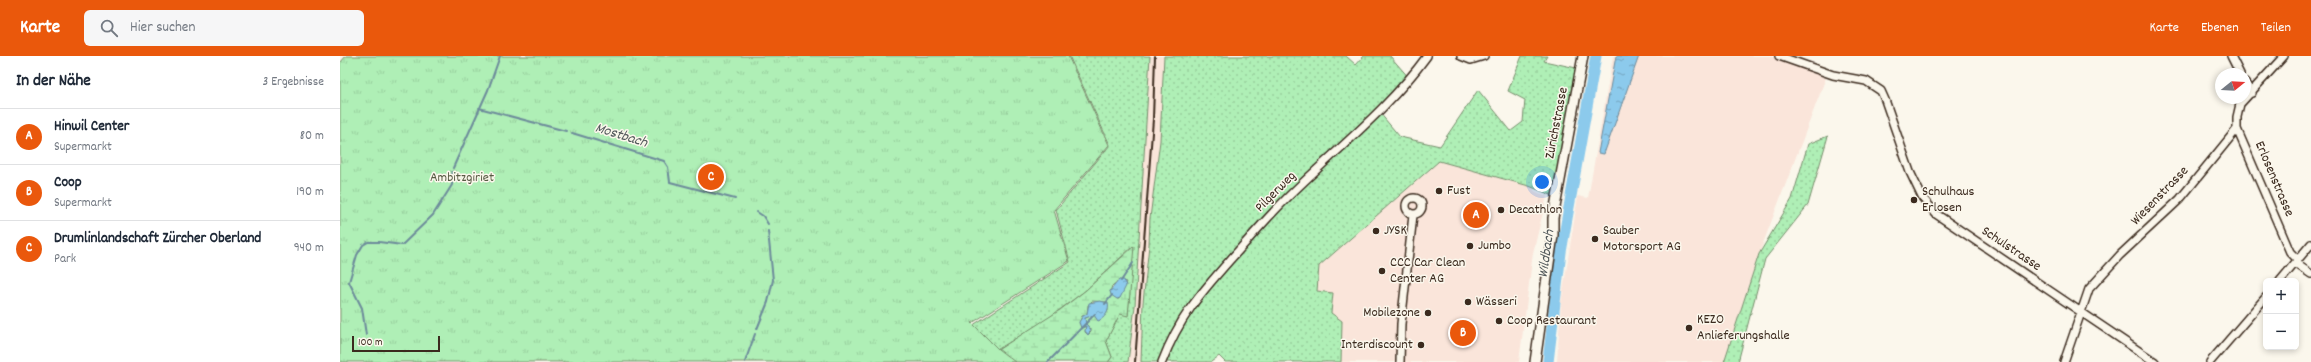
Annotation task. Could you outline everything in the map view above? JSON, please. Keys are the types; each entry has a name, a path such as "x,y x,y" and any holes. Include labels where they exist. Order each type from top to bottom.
{"main road":[{"name":"Zürichstrasse","path":"1529,362 1538,288 1545,247 1553,218 1583,56"},
{"name":"Zürichstrasse","path":"1535,362 1553,235 1553,218"}],"street":[{"name":"Pilgerweg","path":"1162,362 1179,324 1202,292 1285,199 1357,134 1410,79 1427,56"},
{"path":"1461,56 1470,60 1484,56"},
{"name":"Schulstrasse","path":"1779,56 1806,67 1866,81 1874,85 1885,100 1910,172 1922,196 1936,214 2155,362"},
{"path":"2231,56 2237,68"},
{"path":"2237,129 2237,117 2240,104 2252,93 2284,56"},
{"name":"Wiesenstrasse","path":"2064,362 2082,314 2089,289 2120,255 2180,199 2237,129"},
{"name":"Erlosenstrasse","path":"2237,129 2290,252 2296,261 2311,274"},
{"path":"1400,362 1401,324 1413,215"},
{"path":"2282,278 2311,244"},
{"path":"2210,362 2263,300"}],"shaded area":[{"path":"1150,56 1164,56 1160,141 1150,218 1149,245 1143,303 1141,362 1128,362 1135,306"},
{"path":"1613,56 1770,56 1826,78 1759,254 1724,362 1557,362 1561,303 1578,196 1588,198"},
{"path":"1439,161 1529,186 1536,192 1547,196 1533,253 1519,362 1341,362 1342,321 1331,313 1333,293 1317,291 1319,266"}],"green space":[{"name":"Ambitzgiriet","path":"346,56 1068,56 1109,145 1054,210 1069,261 972,323 998,349 1015,362 340,362 340,63"},
{"path":"1069,56 1150,56 1135,306 1128,362 1108,362 1112,357 1106,341 1120,313 1128,315 1133,246 1086,290 1046,320 982,359 962,362 964,331 1070,262 1056,210 1110,145"},
{"path":"1164,56 1346,56 1356,65 1364,56 1390,56 1410,79 1379,112 1400,137 1440,146 1478,90 1511,131 1523,122 1525,100 1508,91 1522,56 1547,56 1544,61 1581,69 1556,197 1529,186 1439,161 1319,266 1317,291 1333,293 1331,313 1342,321 1341,362 1225,362 1219,356 1211,362 1141,362 1143,303 1149,245 1150,218 1160,141"},
{"path":"1828,136 1808,205 1765,259 1738,362 1724,362 1759,254 1792,199 1808,144"},
{"path":"1134,246 1128,316 1120,314 1106,341 1112,357 1108,362 985,362 982,360 1060,310 1086,290","holes":["1119,280 1126,282 1119,299 1117,299 1110,292 1112,286","1092,301 1107,302 1108,311 1099,321 1094,314 1084,319 1086,324 1091,329 1091,332 1088,335 1085,332 1086,326 1082,328 1079,323 1082,316 1087,314 1088,305"]}],"water":[{"path":"1616,56 1639,56 1604,154 1598,153"},
{"path":"1119,280 1124,280 1126,286 1120,298 1117,299 1111,295 1110,291"},
{"path":"1100,301 1108,303 1108,311 1103,318 1098,321 1094,315 1085,318 1086,324 1091,330 1088,335 1085,331 1086,326 1081,328 1079,322 1083,316 1087,314 1089,303"}],"waterway":[{"name":"Mostbach","path":"453,168 488,90 500,56"},
{"name":"Wildbach","path":"1548,362 1561,252 1596,56"},
{"name":"Mostbach","path":"479,108 566,131"},
{"name":"Mostbach","path":"572,133 664,161 668,167 670,182 735,199"},
{"name":"Mostbach","path":"366,335 362,308 349,282 357,255 363,245 368,242 402,245 433,215 452,185 452,172"},
{"path":"757,212 763,216 768,224"},
{"path":"757,329 768,302 773,280 768,231"},
{"path":"1121,281 1133,263"},
{"path":"1105,304 1112,295"},
{"path":"1048,362 1095,314"},
{"path":"745,362 755,334"}],"railway":[{"path":"1135,362 1153,119 1155,56"}],"place":[{"name":"Drumlinlandschaft Zürcher Oberland","path":"711,177"},
{"name":"Fust","path":"1439,191"},
{"name":"Schulhaus Erlosen","path":"1914,200"},
{"name":"Decathlon","path":"1501,210"},
{"name":"Hinwil Center","path":"1476,215"},
{"name":"JYSK","path":"1376,231"},
{"name":"Sauber Motorsport AG","path":"1595,239"},
{"name":"Jumbo","path":"1470,246"},
{"name":"CCC Car Clean Center AG","path":"1382,271"},
{"name":"Wässeri","path":"1468,302"},
{"name":"Mobilezone","path":"1428,313"},
{"name":"Coop Restaurant","path":"1499,321"},
{"name":"KEZO Anlieferungshalle","path":"1689,328"},
{"name":"Coop","path":"1463,333"},
{"name":"Interdiscount","path":"1421,345"}]}
